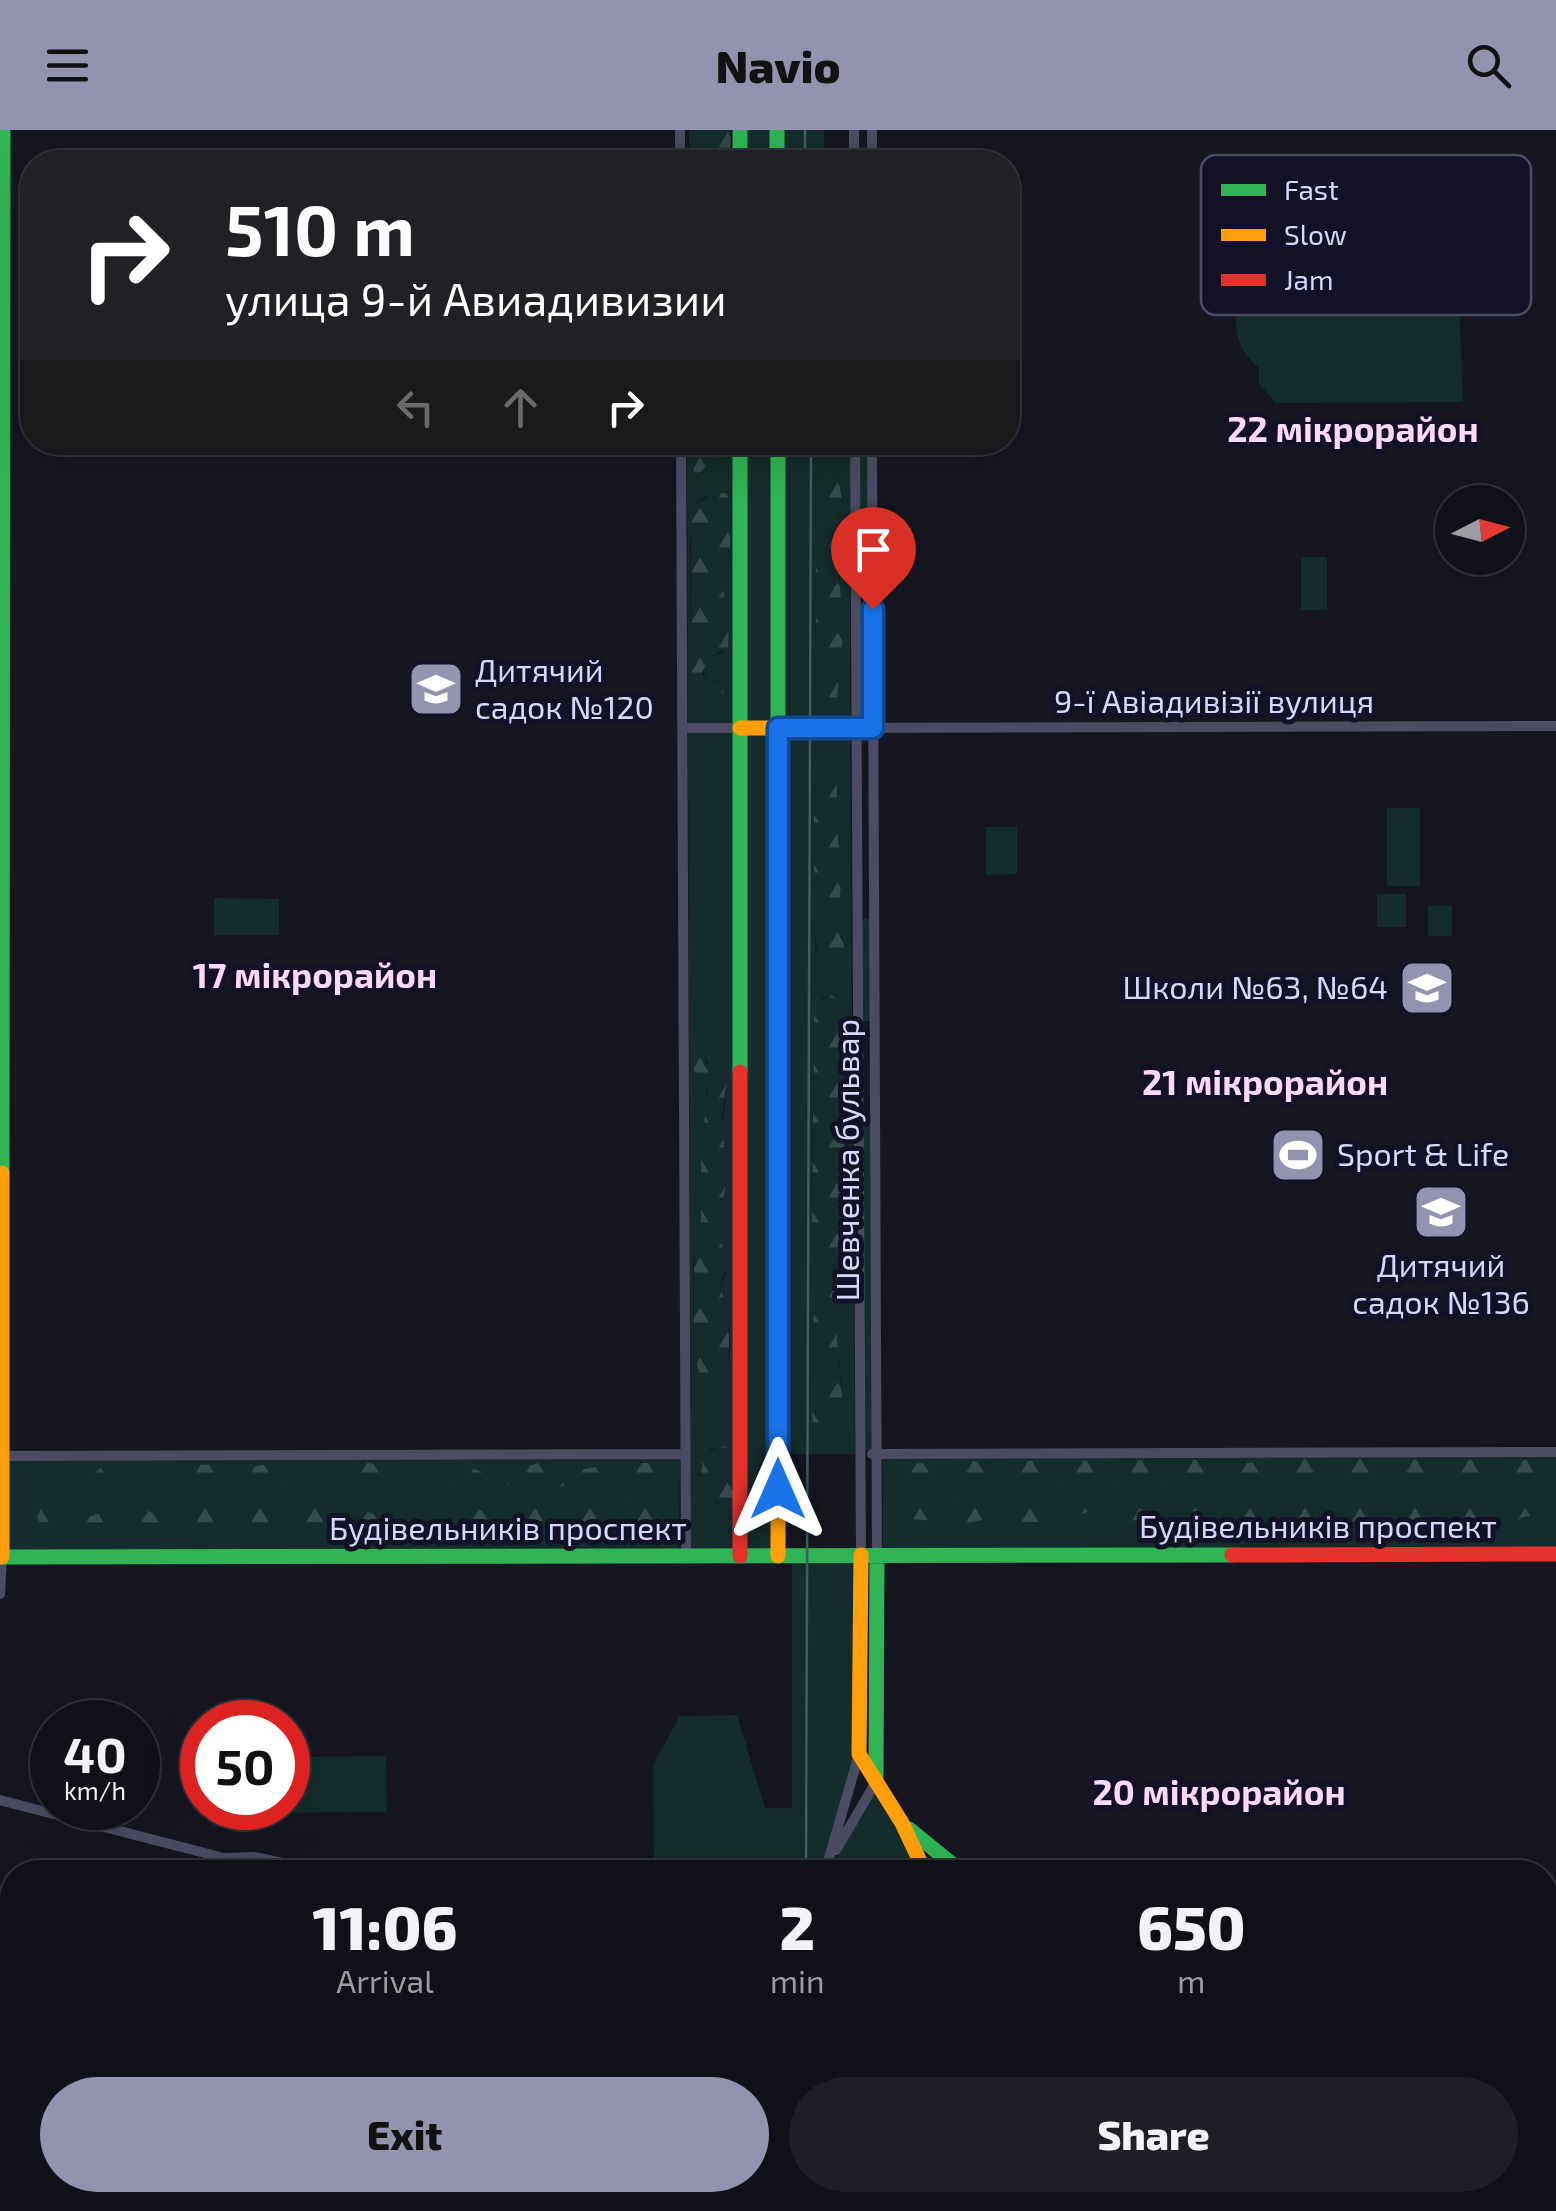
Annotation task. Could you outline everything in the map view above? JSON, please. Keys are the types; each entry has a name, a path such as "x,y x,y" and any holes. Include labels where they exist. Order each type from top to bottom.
{"main road":[{"path":"1,1557 3,130"},
{"path":"740,455 740,1556"},
{"path":"778,455 778,1556"},
{"path":"740,728 778,728"},
{"name":"Будівельників проспект","path":"1,1557 1556,1554"},
{"name":"Шевченка бульвар","path":"859,1754 869,1555"},
{"name":"Шевченка бульвар","path":"869,1555 876,1782"},
{"path":"859,1754 902,1823 919,1860"},
{"path":"902,1823 947,1860"}],"street":[{"path":"681,455 686,1556"},
{"name":"Шевченка бульвар","path":"855,455 860,1454 869,1555"},
{"name":"Шевченка бульвар","path":"869,1555 878,1454 872,455"},
{"path":"855,542 873,542"},
{"name":"9-ї Авіадивізії вулиця","path":"778,728 1556,726"},
{"path":"682,728 740,728"},
{"path":"856,916 874,915"},
{"path":"860,1454 1556,1452"},
{"path":"2,1456 685,1454"},
{"path":"0,1594 1,1557"},
{"name":"Шевченка бульвар","path":"828,1860 859,1754"},
{"name":"Шевченка бульвар","path":"831,1860 876,1782"},
{"path":"0,1800 224,1858 254,1856 271,1860"}],"green space":[{"path":"689,130 731,130 730,150 689,150"},
{"path":"745,130 772,130 772,150 745,150"},
{"path":"783,130 824,130 825,150 783,150"},
{"path":"1460,315 1463,402 1276,403 1259,384 1259,368 1243,350 1236,318"},
{"path":"687,455 690,455 695,474 721,455 735,455 735,723 688,724","holes":["707,495 731,507 729,565 721,581 723,652 703,666 705,679 717,681 694,694 690,543 694,505"]},
{"path":"691,455 723,455 710,461 701,472 695,474"},
{"path":"745,455 772,455 773,723 745,723"},
{"path":"783,455 817,455 822,489 817,501 821,537 814,561 821,595 815,632 823,702 837,699 843,636 839,568 847,530 838,475 839,455 850,455 850,723 783,723"},
{"path":"817,455 839,455 838,475 847,530 839,568 843,636 837,699 828,707 823,702 821,665 815,645 816,608 821,595 814,561 821,537 815,508 822,489"},
{"path":"858,455 869,455 869,538 859,538"},
{"path":"716,491 727,494 731,507 729,565 721,581 729,620 728,647 709,658 702,673 705,679 722,683 724,691 716,698 698,699 691,688 691,515 694,505"},
{"path":"1301,557 1327,557 1327,610 1301,610"},
{"path":"850,732 855,1454 783,1454 783,733","holes":["838,760 836,823 842,871 838,920 844,946 815,952 816,932 822,918 814,889 814,809 821,788 822,765","836,996 844,1043 838,1094 847,1170 837,1338 843,1403 825,1428 824,1444 813,1446 812,1404 825,1359 813,1319 820,1287 812,1233 814,1019 823,998"]},
{"path":"688,733 735,733 735,1550 691,1550","holes":["705,1057 710,1067 719,1069 726,1090 722,1131 726,1176 720,1237 726,1272 720,1287 729,1314 729,1373 722,1384 715,1386 701,1380 693,1348 694,1246 701,1220 701,1143 709,1098 704,1085","731,1448 733,1496 718,1503 699,1476 709,1450"]},
{"path":"745,733 773,733 773,1550 745,1550"},
{"path":"828,756 838,761 836,823 842,871 838,920 846,955 841,972 827,977 817,967 816,932 822,918 814,889 814,809 821,788 822,765"},
{"path":"1387,808 1420,808 1420,886 1387,886"},
{"path":"986,827 1017,827 1017,874 986,875"},
{"path":"1377,894 1406,894 1406,927 1377,927"},
{"path":"214,898 279,899 279,935 214,935"},
{"path":"1452,905 1452,936 1428,936 1428,906"},
{"path":"860,919 870,919 871,1021 861,1021"},
{"path":"830,995 844,1005 845,1024 838,1095 847,1170 838,1257 837,1338 844,1419 827,1425 824,1444 819,1449 813,1446 812,1404 825,1360 813,1319 820,1287 812,1233 814,1019 817,1004"},
{"path":"700,1049 707,1064 724,1072 727,1080 722,1115 726,1176 720,1237 727,1264 720,1286 729,1314 729,1373 722,1384 715,1386 701,1380 693,1348 694,1246 701,1220 701,1143 708,1098 708,1091 693,1067 692,1054"},
{"path":"862,1118 871,1118 874,1450 864,1450"},
{"path":"724,1446 731,1448 733,1476 732,1504 726,1509 699,1484 704,1453"},
{"path":"1556,1456 1556,1548 883,1550 883,1458"},
{"path":"680,1459 679,1550 9,1552 9,1461"},
{"path":"1302,1459 1556,1460 1556,1482 1054,1483 996,1476 999,1462 1004,1461 1208,1460 1229,1464"},
{"path":"462,1462 483,1473 485,1481 450,1484 434,1475 435,1465"},
{"path":"542,1462 571,1472 604,1465 621,1470 639,1463 656,1463 661,1472 590,1485 541,1486 500,1483 493,1470 494,1465 512,1471"},
{"path":"981,1462 986,1468 985,1519 969,1523 908,1519 909,1503 953,1502 958,1492 951,1482 911,1481 906,1473 908,1464"},
{"path":"108,1463 134,1465 137,1477 125,1482 97,1483 93,1474"},
{"path":"366,1463 396,1465 401,1472 378,1485 350,1481 344,1469"},
{"path":"186,1464 215,1465 226,1473 228,1480 209,1484 188,1480 178,1472"},
{"path":"302,1464 306,1470 292,1482 261,1483 253,1476 252,1467"},
{"path":"644,1489 662,1499 662,1519 648,1524 613,1521 611,1513 628,1494"},
{"path":"1555,1501 1556,1519 1549,1521 1527,1516 1486,1522 1159,1518 1117,1522 1087,1512 1059,1523 1002,1521 997,1511 1003,1504"},
{"path":"399,1502 412,1507 413,1513 405,1522 53,1523 37,1518 41,1508 52,1512 63,1507 92,1516 113,1507 135,1505 157,1515 186,1506 282,1503 330,1510 348,1507 375,1514"},
{"path":"573,1503 604,1506 604,1511 593,1521 584,1522 448,1519 441,1508 446,1504 464,1504 483,1511 514,1504 534,1509"},
{"path":"792,1562 855,1562 854,1753 823,1860 654,1860 653,1765 680,1716 737,1715 765,1808 792,1808"},
{"path":"386,1756 387,1812 310,1813 310,1757"},
{"path":"877,1789 915,1860 834,1860"}],"tram line":[{"path":"805,130 805,150"},
{"path":"806,1860 811,455"}],"traffic: fast":[{"path":"2,1173 3,130"},
{"path":"740,130 740,150"},
{"path":"777,130 777,150"},
{"path":"740,455 740,1072"},
{"path":"778,455 778,1046"},
{"path":"876,1782 877,1555"},
{"path":"0,1557 1232,1555"},
{"path":"909,1829 947,1860"}],"traffic: slow":[{"path":"740,728 778,728"},
{"path":"778,1046 778,1556"},
{"path":"2,1173 2,1557"},
{"path":"861,1555 859,1754 902,1823 919,1860"}],"traffic: jam":[{"path":"740,1072 740,1556"},
{"path":"1232,1555 1556,1554"}],"place":[{"name":"Дитячий садок №120","path":"436,689"},
{"name":"Школи №63, №64","path":"1427,988"},
{"name":"Sport & Life","path":"1298,1155"},
{"name":"Дитячий садок №136","path":"1441,1212"}],"district":[{"name":"22 мікрорайон","path":"1353,430"},
{"name":"17 мікрорайон","path":"315,976"},
{"name":"21 мікрорайон","path":"1265,1083"},
{"name":"20 мікрорайон","path":"1219,1793"}],"route":[{"path":"778,1489 778,728 873,728 873,609"}]}
